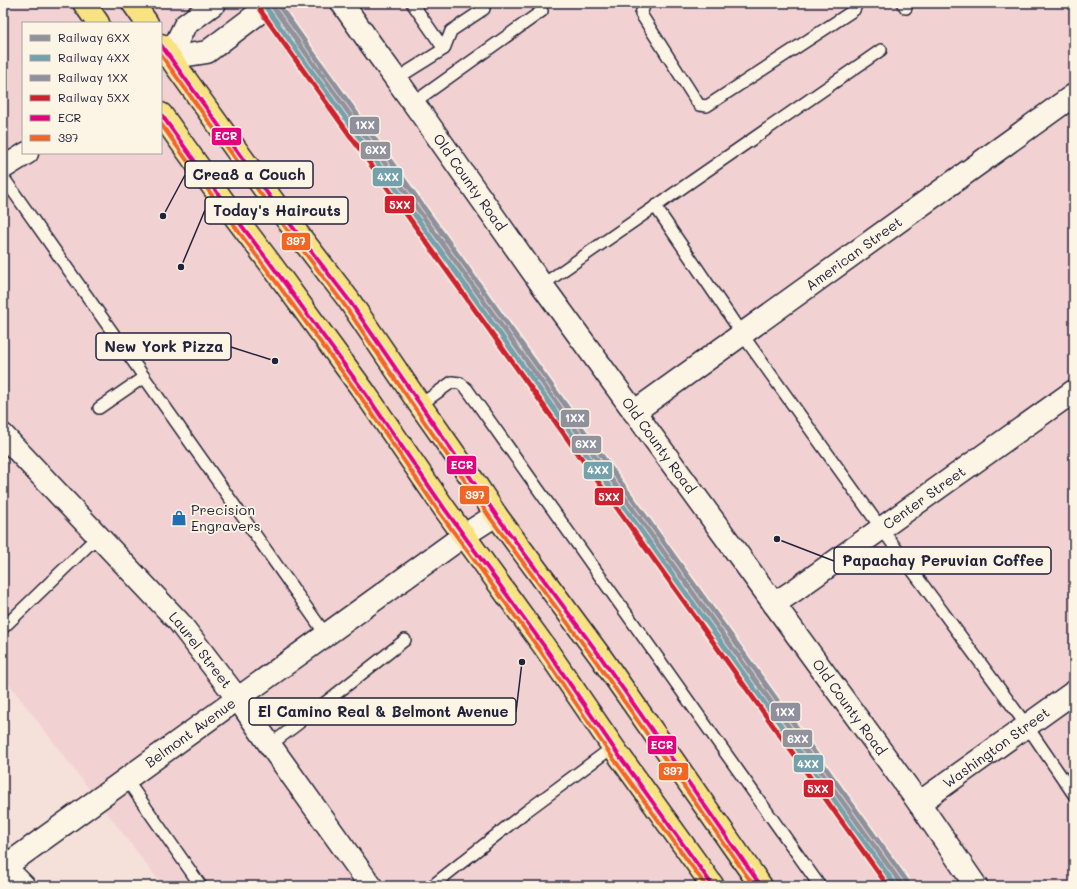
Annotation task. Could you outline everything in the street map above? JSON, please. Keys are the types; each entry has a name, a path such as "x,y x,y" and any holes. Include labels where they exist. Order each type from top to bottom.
{"main road":[{"path":"84,3 97,22"},
{"path":"133,3 146,22"},
{"path":"164,56 348,299 496,515 600,656 761,886"},
{"path":"162,115 226,206 365,393 463,536 544,646 613,747 713,886"}],"street":[{"path":"164,56 185,25 215,3"},
{"path":"164,56 207,52 272,3"},
{"name":"Old County Road","path":"342,3 542,285 919,803 976,886"},
{"name":"American Street","path":"634,412 1074,95"},
{"path":"3,168 25,154"},
{"name":"Center Street","path":"774,604 1074,391"},
{"name":"Laurel Street","path":"3,435 180,622 238,699 371,886"},
{"name":"Belmont Avenue","path":"4,867 463,536 496,515"},
{"name":"Washington Street","path":"919,803 1074,692"},
{"path":"4,867 24,886"}],"lane":[{"path":"412,3 444,49"},
{"path":"645,3 641,14 699,105 707,106 854,10 857,3"},
{"path":"396,80 444,49 451,31 484,9"},
{"path":"419,111 542,11"},
{"path":"542,285 881,50"},
{"path":"3,177 326,635"},
{"path":"656,206 742,334 881,528 1027,726 1074,795"},
{"path":"99,408 144,377"},
{"path":"420,405 452,382 460,384 467,389 820,886"},
{"path":"3,628 98,536"},
{"path":"322,705 405,640"},
{"path":"270,745 299,723"},
{"path":"432,886 528,810 613,747"},
{"path":"126,779 201,886"}],"shaded area":[{"path":"3,3 1074,3 1074,886 163,886 3,676"}],"rail line":[{"name":"6XX","path":"270,3 903,886"},
{"name":"1XX","path":"277,3 908,883"},
{"name":"4XX","path":"265,6 896,886"},
{"name":"5XX","path":"260,10 888,886"}],"transit line":[{"name":"ECR","path":"162,46 278,208 348,299 496,515 600,656 761,886"},
{"name":"397","path":"162,56 273,211 343,303 491,519 595,660 754,886"},
{"name":"ECR","path":"162,115 226,205 365,393 444,508 544,646 613,747 713,886"},
{"name":"397","path":"162,125 360,396 439,512 539,649 608,751 706,886"}],"place":[{"name":"Crea8 a Couch","path":"163,216"},
{"name":"Today's Haircuts","path":"181,267"},
{"name":"New York Pizza","path":"275,361"},
{"name":"Precision Engravers","path":"179,518"},
{"name":"Papachay Peruvian Coffee","path":"777,539"},
{"name":"El Camino Real & Belmont Avenue","path":"522,662"}]}
